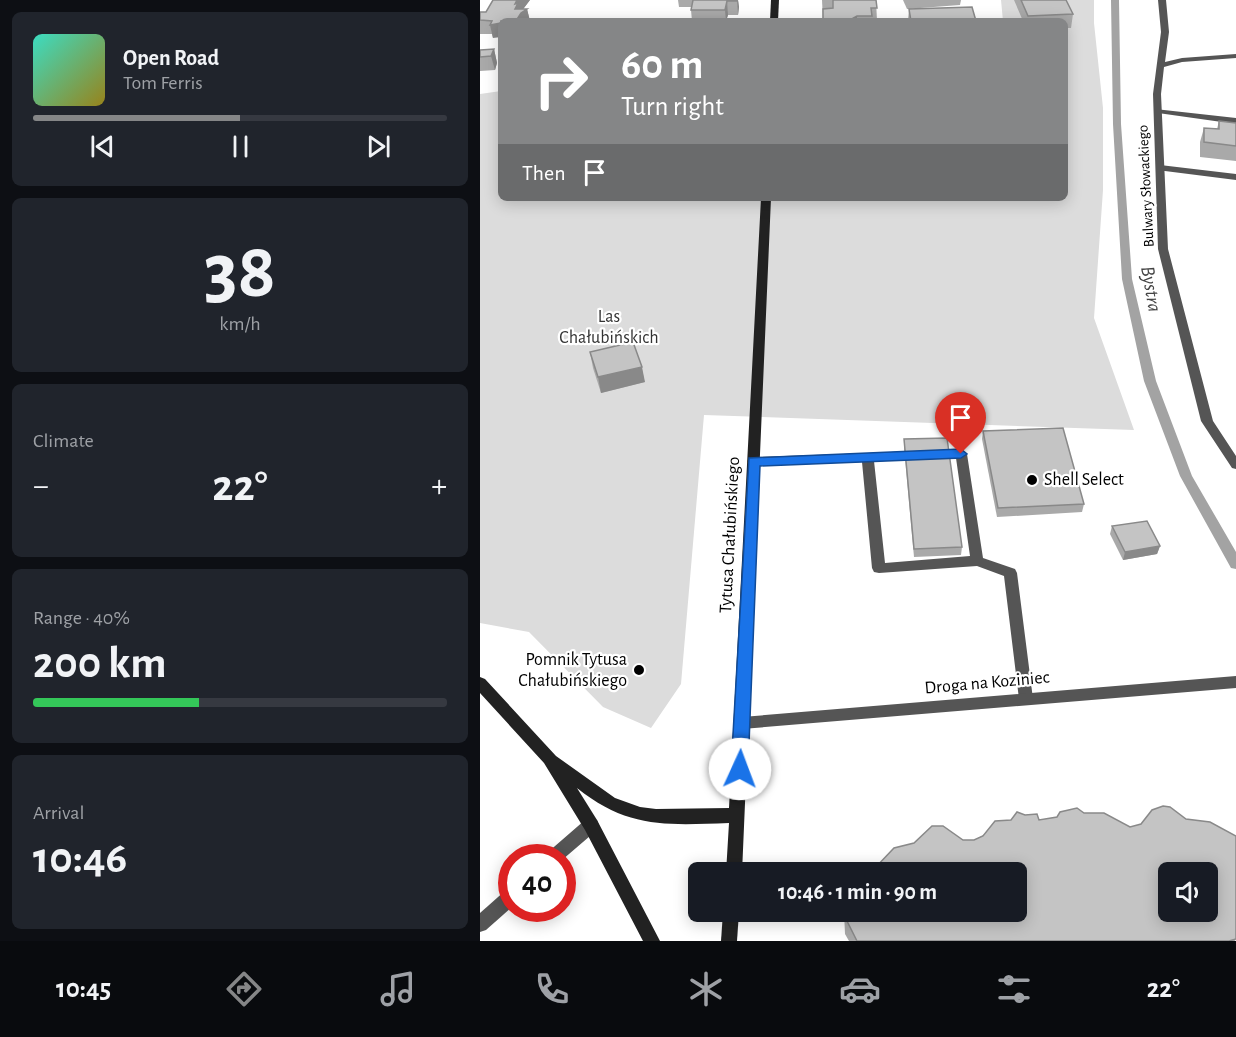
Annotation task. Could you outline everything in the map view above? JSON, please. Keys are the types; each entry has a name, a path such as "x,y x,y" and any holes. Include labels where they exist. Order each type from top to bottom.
{"street":[{"path":"774,18 775,0"},
{"name":"Bulwary Słowackiego","path":"1162,0 1165,32 1158,111 1163,249 1208,420 1236,465"},
{"path":"1161,65 1182,60 1236,56"},
{"path":"1158,111 1236,121"},
{"path":"1160,168 1236,177"},
{"name":"Tytusa Chałubińskiego","path":"735,862 766,201"},
{"path":"753,461 961,454 977,561"},
{"path":"868,457 879,568 977,561 1010,573 1026,699"},
{"name":"Droga na Koziniec","path":"742,723 1236,682"},
{"path":"480,683 549,758 610,804 648,815 738,815"},
{"path":"549,758 591,825 652,941"},
{"path":"569,844 591,825"},
{"path":"480,924 498,908"},
{"path":"729,941 730,922"}],"green space":[{"name":"Las Chałubińskich","path":"1001,0 1094,0 1094,23 1103,108 1103,190 1094,318 1134,430 704,415 681,684 651,728 603,707 529,632 480,623 480,94 498,91 498,201 1068,201 1068,18 1003,18"}],"building":[{"path":"493,0 517,0 515,9 527,9 518,18 498,18 498,24 490,25 492,21 480,20 480,12 486,12"},
{"path":"693,0 737,1 727,1 725,10 691,10"},
{"path":"833,0 876,0 877,8 871,8 872,16 823,18 823,9 833,8"},
{"path":"1021,0 1066,0 1073,14 1028,16"},
{"path":"972,7 975,18 910,18 909,9"},
{"path":"494,49 491,56 480,57 480,50"},
{"path":"1219,121 1236,123 1236,146 1204,142 1204,128 1219,129"},
{"path":"633,342 642,367 598,377 590,352"},
{"name":"Shell Select","path":"1063,428 1084,504 998,508 983,431"},
{"path":"947,438 962,547 914,549 904,439"},
{"path":"1147,521 1160,546 1125,552 1112,526"},
{"path":"1163,806 1170,807 1186,819 1210,822 1236,836 1236,939 1229,941 857,941 848,922 1027,922 1027,862 881,862 894,848 914,843 932,826 943,826 963,840 974,840 983,836 995,821 1011,820 1017,812 1025,815 1037,814 1039,820 1057,817 1060,812 1077,808 1084,813 1104,813 1130,827 1141,824 1152,810"}],"waterway":[{"name":"Bystra","path":"1115,0 1117,124 1127,279 1150,381 1186,476 1236,564"}],"place":[{"name":"Shell Select","path":"1032,480"},
{"name":"Pomnik Tytusa Chałubińskiego","path":"639,670"}],"route":[{"path":"740,769 753,461 961,454"}]}
